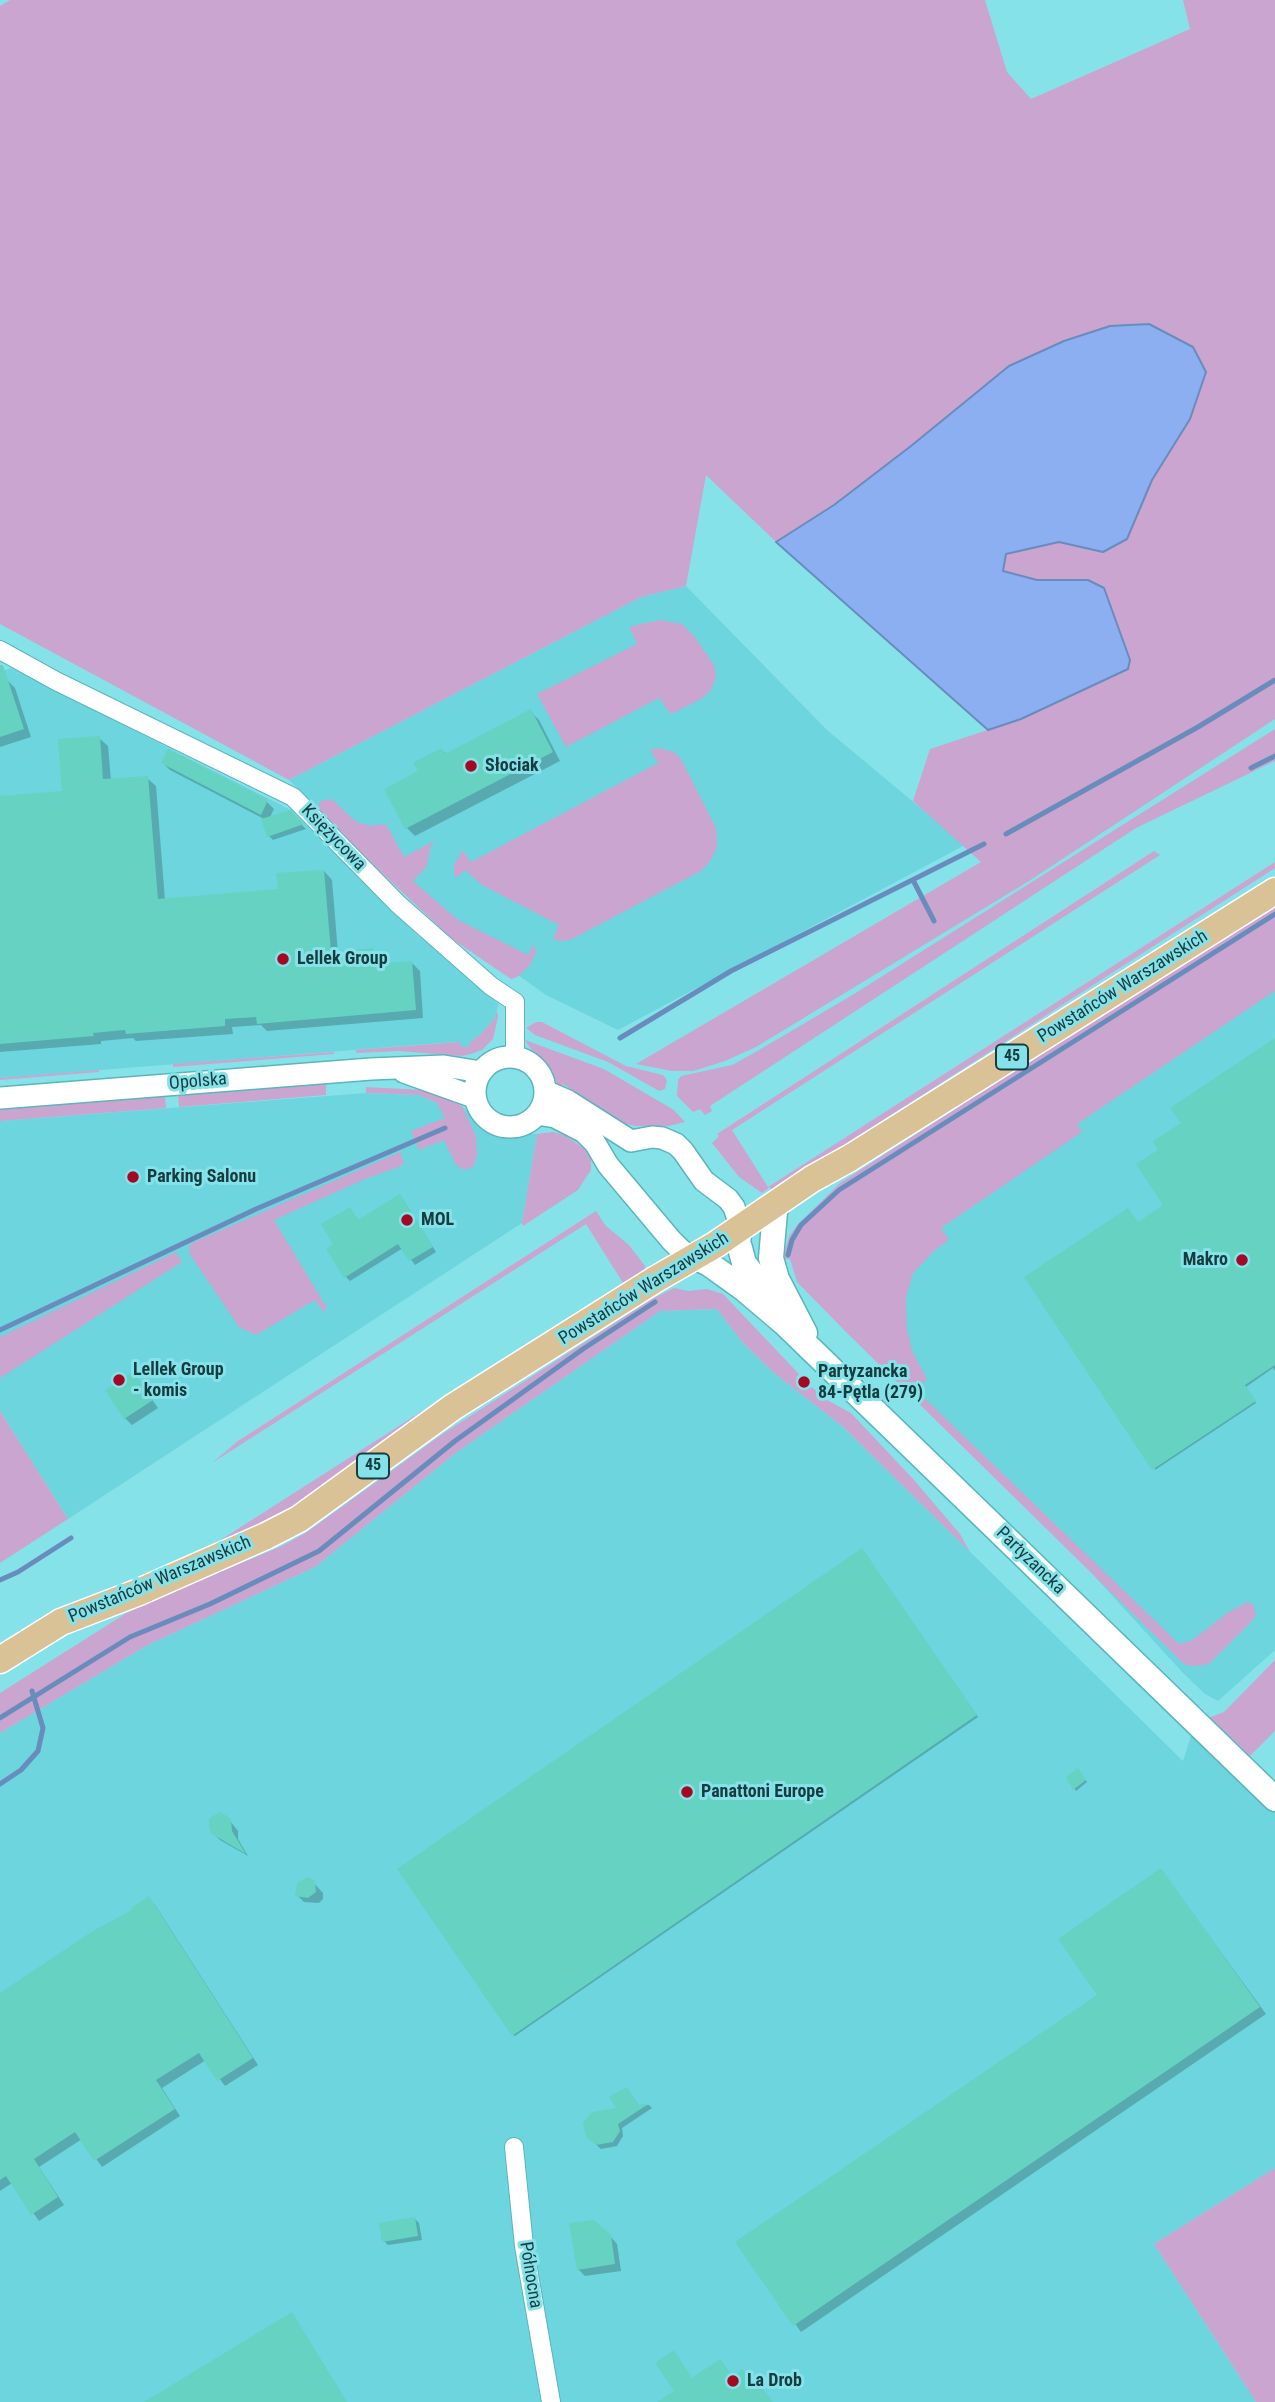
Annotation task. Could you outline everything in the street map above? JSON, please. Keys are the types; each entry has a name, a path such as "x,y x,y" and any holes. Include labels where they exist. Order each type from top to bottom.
{"main road":[{"name":"Powstańców Warszawskich","path":"0,1660 61,1622 139,1592 299,1519 453,1407 656,1279 694,1257 740,1238 780,1199 850,1158 1275,891"},
{"path":"780,1199 775,1212 771,1258 784,1294 819,1358"},
{"name":"Partyzancka","path":"740,1238 744,1263 773,1301 784,1323"},
{"name":"Partyzancka","path":"694,1257 709,1264 744,1289 784,1323 1275,1799"}],"street":[{"name":"Księżycowa","path":"0,650 56,681 293,797 398,904 491,986 515,1002 515,1057"},
{"path":"515,1057 533,1065 545,1091 537,1114 523,1125 496,1125 481,1114 474,1097 476,1080 495,1060 515,1057"},
{"name":"Opolska","path":"0,1098 346,1070 444,1066 481,1072"},
{"name":"Opolska","path":"395,1069 474,1097"},
{"path":"545,1091 568,1101 631,1141 662,1138 676,1144 704,1181 728,1199 734,1207 740,1238"},
{"path":"537,1114 555,1117 584,1132 596,1143 608,1165 671,1240 682,1251 694,1257"},
{"name":"Północna","path":"514,2147 524,2246 551,2402"}],"shaded area":[{"path":"10,0 985,0 1007,72 1031,99 1190,29 1183,0 1275,0 1275,719 1029,881 756,1047 693,1071 672,1071 636,1064 981,862 913,801 930,749 1021,719 1128,669 1037,580 1003,572 1006,554 1059,542 1103,552 1127,539 1152,480 1190,419 1149,324 1110,326 1064,341 1009,366 834,505 776,542 706,475 686,586 641,597 289,780 0,624 0,6"},
{"path":"1149,324 1193,347 1206,372 1190,419 1152,480 1127,539 1103,552 1059,542 1006,554 1003,571 1037,580 1088,580 1104,588 1130,660 1128,669 1021,719 988,730 776,542 834,505 1009,366 1064,341 1110,326"},
{"path":"686,586 827,730 965,845 618,1030 546,995 423,907 289,780 641,597"},
{"path":"660,620 682,624 694,636 714,665 716,677 711,690 701,699 671,714 659,698 566,747 537,694 637,644 630,628 632,626"},
{"path":"11,668 291,810 417,935 432,945 498,1004 495,1018 470,1042 469,1047 461,1047 459,1042 0,1078 0,672"},
{"path":"1275,729 1275,761 1136,828 710,1106 712,1111 705,1115 700,1109 693,1112 677,1096 678,1080 681,1076 732,1065 754,1053 854,994"},
{"path":"659,748 680,757 716,828 717,847 711,860 701,871 570,940 559,941 553,938 559,925 482,885 465,870 457,877 454,876 454,865 462,851 471,862 658,763 650,750"},
{"path":"332,799 355,821 370,826 386,824 404,857 434,841 427,866 413,881 458,920 528,955 534,944 536,953 529,966 511,979 452,939 320,815 320,801"},
{"path":"1154,851 1160,855 732,1130 768,1187 1275,862 1275,868 773,1191 770,1187 762,1193 739,1177 712,1143 719,1136 717,1134"},
{"path":"1275,904 1275,991 1077,1124 1082,1132 941,1228 949,1240 913,1273 906,1298 907,1329 912,1351 927,1379 916,1390 1179,1644 1191,1641 1230,1611 1248,1602 1253,1605 1256,1614 1252,1621 1211,1662 1190,1666 1184,1664 797,1282 790,1259 785,1259 785,1251 789,1236 798,1224 840,1183"},
{"path":"1275,932 1275,1650 1218,1701 1205,1694 1183,1673 1033,1509 876,1353 925,1158"},
{"path":"497,1010 493,1039 482,1050 471,1054 462,1056 399,1051 357,1053 355,1050 460,1042 461,1047 469,1047 470,1042 495,1018"},
{"path":"536,1022 542,1022 626,1066 663,1075 667,1080 665,1089 659,1091 608,1062 535,1035 526,1028"},
{"path":"525,1040 604,1069 674,1110 685,1122 669,1126 635,1126 619,1122 563,1084 559,1087 542,1059"},
{"path":"334,1054 173,1067 173,1064"},
{"path":"99,1072 0,1080 0,1078"},
{"path":"326,1082 326,1095 179,1107 178,1094"},
{"path":"366,1087 424,1090 450,1098 462,1106 476,1136 477,1154 474,1166 465,1170 456,1165 444,1140 419,1150 411,1131 445,1118 437,1103 419,1095 366,1093"},
{"path":"366,1093 419,1095 437,1103 462,1106 481,1126 496,1135 537,1134 522,1223 68,1519 0,1411 0,1121"},
{"path":"165,1096 166,1108 0,1121 0,1108"},
{"path":"553,1132 564,1135 584,1148 591,1159 591,1170 578,1190 523,1226 537,1134"},
{"path":"400,1152 404,1162 401,1166 365,1179 274,1220 327,1308 323,1312 315,1300 256,1335 239,1327 189,1253 190,1244"},
{"path":"596,1211 606,1226 629,1245 645,1266 645,1270 287,1512 211,1546 623,1283 586,1224 212,1463 238,1441"},
{"path":"176,1252 182,1262 0,1378 0,1337"},
{"path":"674,1288 688,1291 707,1289 723,1294 799,1374 796,1378 808,1389 812,1387 827,1400 851,1413 914,1480 960,1534 970,1552 842,1426 774,1373 743,1343 717,1309 660,1311 457,1452 315,1567 146,1646 0,1733 0,1693 125,1614 282,1546 307,1532 444,1433 652,1299"},
{"path":"717,1309 743,1343 774,1373 842,1426 1183,1761 1195,1723 1275,1799 1275,2168 1154,2244 1256,2402 0,2402 0,1733 146,1646 315,1567 457,1452 660,1311"},
{"path":"0,1411 68,1519 0,1563"},
{"path":"1275,1660 1275,1731 1240,1766 1195,1723 1224,1712"},
{"path":"1275,2168 1275,2402 1256,2402 1154,2244"}],"building":[{"path":"0,665 3,665 24,729 0,737"},
{"path":"531,709 553,752 405,829 384,789 418,771 413,763 442,748 445,754"},
{"path":"100,736 103,779 148,776 158,899 278,889 276,873 324,870 331,952 373,948 374,964 412,961 416,1010 257,1024 256,1017 225,1019 225,1026 126,1034 125,1030 93,1033 94,1036 0,1044 0,796 62,791 58,739"},
{"path":"168,749 268,800 261,815 161,763"},
{"path":"290,810 304,824 267,837 261,819"},
{"path":"1275,1038 1275,1365 1245,1385 1256,1401 1152,1470 1024,1277 1128,1208 1138,1222 1163,1205 1136,1164 1158,1150 1153,1141 1181,1123 1170,1108"},
{"path":"400,1194 433,1247 409,1261 398,1244 344,1278 326,1249 333,1244 321,1224 350,1207 358,1220"},
{"path":"134,1372 153,1400 124,1419 105,1390"},
{"name":"Panattoni Europe","path":"862,1548 977,1715 512,2036 397,1869"},
{"path":"1078,1768 1086,1780 1073,1790 1066,1777"},
{"path":"220,1812 231,1819 232,1831 246,1854 212,1834 209,1819"},
{"path":"1161,1868 1260,2007 793,2326 735,2242 1097,1995 1058,1939"},
{"path":"308,1877 315,1881 316,1892 308,1898 295,1896 297,1883"},
{"path":"149,1896 253,2058 217,2081 199,2053 156,2080 175,2109 94,2161 75,2132 34,2159 58,2197 31,2215 6,2176 0,2180 0,1993 93,1931 132,1910 131,1908"},
{"path":"627,2087 639,2105 650,2103 618,2124 620,2131 613,2142 596,2145 586,2137 583,2123 592,2112 617,2108 609,2097"},
{"path":"415,2217 418,2236 382,2242 379,2223"},
{"path":"594,2220 611,2235 615,2264 577,2270 569,2223"},
{"path":"292,2312 347,2402 144,2402"},
{"name":"La Drob","path":"674,2350 692,2378 720,2359 733,2377 743,2369 747,2375 751,2373 773,2402 657,2402 674,2391 655,2363"}],"waterway":[{"path":"1006,834 1198,727 1275,680"},
{"path":"1251,768 1275,756"},
{"path":"620,1038 731,971 984,844"},
{"path":"913,880 934,921"},
{"path":"788,1255 792,1240 801,1225 839,1190 1275,914"},
{"path":"0,1330 256,1209 445,1128"},
{"path":"0,1718 130,1637 210,1604 319,1551 455,1441 583,1349 655,1302"},
{"path":"0,1580 18,1572 71,1538"},
{"path":"0,1784 21,1770 38,1751 43,1728 32,1691"}],"place":[{"name":"Słociak","path":"471,766"},
{"name":"Lellek Group","path":"283,959"},
{"name":"Parking Salonu","path":"133,1177"},
{"name":"MOL","path":"407,1220"},
{"name":"Makro","path":"1242,1260"},
{"name":"Lellek Group - komis","path":"119,1380"},
{"name":"Partyzancka 84-Pętla (279)","path":"804,1382"},
{"name":"Panattoni Europe","path":"687,1792"},
{"name":"La Drob","path":"733,2381"}]}
